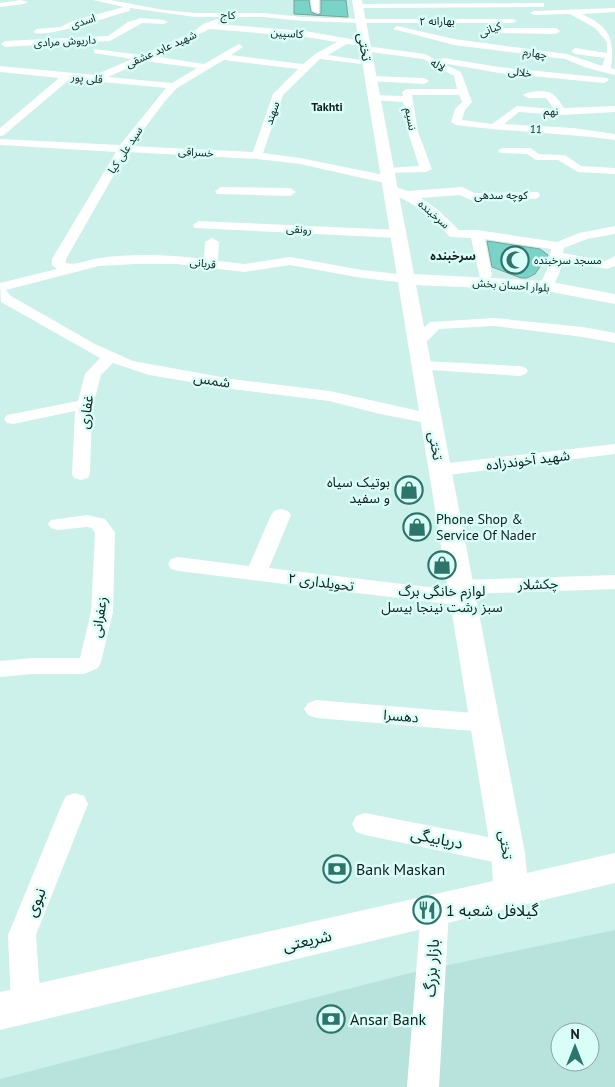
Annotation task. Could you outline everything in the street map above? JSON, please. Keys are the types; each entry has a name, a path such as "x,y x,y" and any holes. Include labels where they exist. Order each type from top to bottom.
{"main road":[{"name":"تختی","path":"358,3 508,852 512,892"},
{"name":"بلوار احسان بخش","path":"408,287 464,289 546,286 615,299"},
{"name":"بلوار احسان بخش","path":"464,289 615,310"},
{"name":"شریعتی","path":"13,1008 615,868"}],"street":[{"name":"کاج","path":"97,0 164,12 361,21"},
{"path":"315,0 316,11"},
{"name":"کیانی","path":"432,53 454,42 534,13 541,5 552,0"},
{"path":"0,5 24,2"},
{"path":"91,9 109,3"},
{"path":"358,3 541,5"},
{"name":"اسدی","path":"27,32 62,29 78,22 134,7"},
{"path":"534,13 615,10"},
{"path":"74,14 82,12"},
{"path":"572,12 610,34 613,47 610,56 610,71"},
{"name":"شهید عابد عشقی","path":"95,79 209,26 224,15"},
{"path":"246,15 365,43"},
{"path":"588,20 615,19"},
{"name":"داریوش مرادی","path":"1,35 3,48 110,38 131,24 141,20 170,23"},
{"name":"بهارانه ۲","path":"361,21 513,21"},
{"name":"چهارم","path":"361,21 454,42 549,47 567,58 610,71"},
{"path":"190,25 209,26"},
{"name":"کاسپین","path":"209,26 305,34 365,43"},
{"path":"481,32 556,31"},
{"path":"79,40 84,32"},
{"path":"529,39 549,47 610,56"},
{"name":"سهند","path":"257,156 278,94 304,67 328,50 345,41"},
{"name":"لاله","path":"365,43 432,53 447,70 458,74 462,83 462,92"},
{"path":"309,48 328,50"},
{"name":"سید علی کیا","path":"75,269 59,265 59,259 124,148 141,124 174,86 237,49 316,58"},
{"path":"97,51 206,67"},
{"path":"418,69 432,53"},
{"name":"خلالی","path":"432,53 489,69 615,82"},
{"path":"223,57 304,67"},
{"path":"316,58 358,62"},
{"path":"38,73 56,64"},
{"name":"قلی پور","path":"0,69 174,86"},
{"path":"0,133 67,76"},
{"path":"371,79 442,80"},
{"name":"نسیم","path":"389,180 426,168 413,132 407,92 462,92"},
{"name":"11","path":"462,92 467,102 460,109 456,122 494,127 573,131 615,137"},
{"path":"528,95 549,95 562,112"},
{"path":"374,97 408,99"},
{"name":"نهم","path":"494,127 517,108 562,112 615,109"},
{"name":"خسراقی","path":"0,142 257,156 300,161 389,180"},
{"path":"504,151 530,151 536,157 561,157 578,169 615,171"},
{"path":"221,191 289,198 300,161"},
{"name":"سرخبنده","path":"389,180 433,211 455,234 478,234 557,251 612,268"},
{"path":"498,181 509,196"},
{"name":"کوچه سدهی","path":"408,195 462,191 472,197 534,195"},
{"name":"رونقی","path":"199,224 398,234"},
{"path":"546,286 554,270 557,251 584,236 615,230"},
{"path":"478,234 485,275"},
{"path":"211,265 212,242"},
{"name":"قربانی","path":"2,295 99,262 135,260 177,260 244,268 290,261 362,274 408,287"},
{"name":"شمس","path":"2,295 110,357 150,370 330,396 431,419"},
{"path":"520,371 420,354 435,325 445,324 494,322 583,332 615,338"},
{"name":"غفاری","path":"81,474 86,404 93,374 110,357"},
{"path":"13,418 86,404"},
{"name":"شهید آخوندزاده","path":"440,470 615,449"},
{"path":"256,574 281,515"},
{"name":"زعفرانی","path":"0,669 33,666 84,666 90,662 102,612 105,532 98,523 87,521 58,524"},
{"name":"تحویلداری ۲","path":"178,564 256,574 462,593"},
{"name":"چکشلار","path":"462,593 615,582"},
{"name":"دهسرا","path":"316,710 485,723"},
{"name":"نبوی","path":"13,1008 22,935 75,804"},
{"name":"دریابیگی","path":"365,824 508,852"},
{"name":"بازار بزرگ","path":"423,1087 435,910"}],"shaded area":[{"path":"615,930 615,1087 0,1087 0,1079 406,974"}],"building":[{"path":"294,0 309,0 311,12 318,15 321,13 321,0 346,0 348,17 294,14"},
{"name":"مسجد سرخبنده","path":"487,241 540,249 548,255 535,274 527,278 521,278 492,267"}],"place":[{"name":"مسجد سرخبنده","path":"515,260"},
{"name":"بوتیک سیاه و سفید","path":"409,490"},
{"name":"Phone Shop & Service Of Nader","path":"417,527"},
{"name":"لوازم خانگی برگ سبز رشت نینجا بیسل","path":"442,565"},
{"name":"Bank Maskan","path":"337,869"},
{"name":"گیلافل شعبه 1","path":"427,910"},
{"name":"Ansar Bank","path":"331,1019"}],"district":[{"name":"Takhti","path":"327,106"},
{"name":"سرخبنده","path":"453,255"}]}
